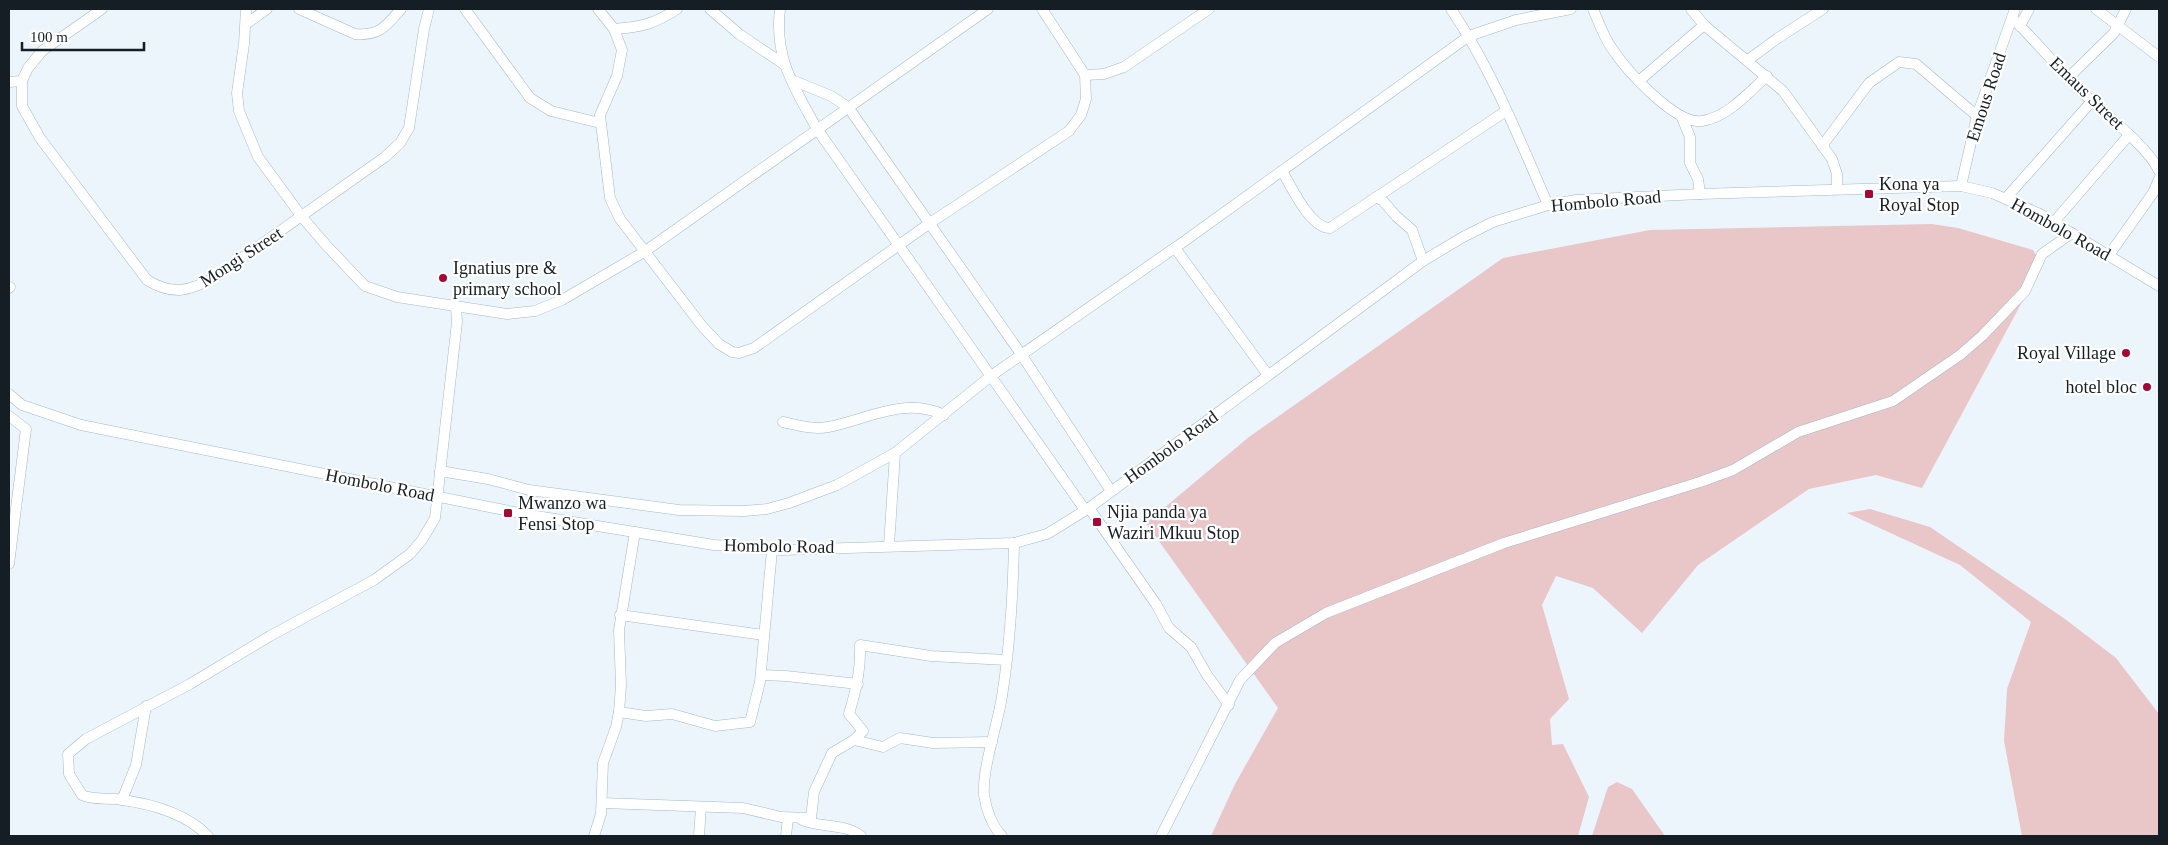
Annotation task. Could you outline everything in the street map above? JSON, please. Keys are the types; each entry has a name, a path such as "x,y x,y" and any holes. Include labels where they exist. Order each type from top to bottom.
{"street":[{"path":"9,82 22,81 28,68 42,51 102,9"},
{"path":"246,9 246,24 237,93 239,111 258,157 302,217 365,286 397,297 507,314 535,310 562,300 644,252 988,9"},
{"path":"246,24 267,9"},
{"path":"299,9 355,34 364,35 373,34 384,28 401,9"},
{"name":"Mongi Street","path":"22,81 22,106 40,138 147,280 162,289 176,291 199,286 302,217 385,157 400,143 409,128 424,29 429,9"},
{"path":"465,9 530,98 551,110 600,124"},
{"path":"598,9 614,29 622,50 621,63 602,106 600,124 610,198 620,219 644,252 713,338 732,352 754,348 930,224 1069,131 1081,115 1086,99 1085,75 1042,9"},
{"path":"614,29 640,27 658,21 677,9"},
{"path":"710,9 739,34 786,66"},
{"path":"780,9 778,43 792,80 817,129 991,376 1156,604 1169,628 1191,647 1206,675 1229,705"},
{"path":"1085,75 1104,74 1124,67 1209,9"},
{"path":"1451,9 1469,36 1494,81 1548,205"},
{"path":"1511,9 1516,20"},
{"path":"440,471 488,479 529,490 575,495 621,504 679,510 744,511 789,504 837,485 896,453 991,376 1175,248 1469,36 1516,20 1571,9"},
{"path":"1593,9 1612,49 1667,108 1682,118 1699,122 1718,117 1767,76"},
{"path":"1691,9 1704,25 1783,91 1832,159 1837,174 1837,189"},
{"path":"1748,60 1823,9"},
{"path":"2020,26 2029,9"},
{"path":"2096,9 2159,57"},
{"path":"2068,78 2119,25 2126,9"},
{"name":"Emaus Street","path":"2013,13 2020,26 2068,78 2129,135 2156,163 2159,171"},
{"name":"Emous Road","path":"1961,186 1977,116 2013,13"},
{"path":"1640,80 1704,25"},
{"path":"1822,146 1869,83 1899,62 1916,64 1977,116"},
{"path":"792,80 831,96 848,107 1022,354 1111,491"},
{"path":"2006,198 2092,101"},
{"path":"1282,171 1307,212 1324,228 1340,223 1506,110"},
{"path":"1682,118 1690,138 1690,163 1698,179 1700,194"},
{"path":"2054,222 2129,135"},
{"path":"2109,255 2156,196 2159,179"},
{"name":"Hombolo Road","path":"9,394 22,405 82,425 524,514 714,545 772,550 1014,543 1047,534 1087,509 1423,261 1463,236 1493,222 1548,205 1608,197 1961,186 2006,198 2054,222 2159,286"},
{"path":"1376,197 1384,201 1396,216 1412,230 1423,261"},
{"path":"1161,836 1240,680 1275,643 1326,613 1504,543 1625,507 1733,470 1798,432 1901,397 1982,336 2025,291 2042,254 2072,233"},
{"path":"1175,248 1268,376"},
{"path":"208,836 194,823 186,819 141,804 82,795 69,774 68,754 86,739 190,684 270,636 374,580 410,554 422,540 435,518 446,431 456,306"},
{"path":"9,411 22,405"},
{"path":"783,422 815,428 828,428 883,410 904,408 927,410 944,415"},
{"path":"9,416 26,429 9,564"},
{"path":"889,546 896,453"},
{"path":"9,496 19,490"},
{"path":"594,836 602,803 603,763 616,727 619,712 621,686 618,630 635,532"},
{"path":"1002,836 991,818 984,793 992,742 1002,697 1013,585 1014,543"},
{"path":"619,712 646,716 672,714 715,726 750,722 761,675 772,550"},
{"path":"620,615 764,635"},
{"path":"602,803 743,808 788,818 801,819 812,816 814,792 832,753 854,740 864,731 849,714 858,684 860,645 931,656 1006,660"},
{"path":"761,675 858,684"},
{"path":"122,800 136,765 146,706"},
{"path":"854,740 883,747 900,738 933,743 992,742"},
{"path":"698,836 701,807"},
{"path":"786,836 788,818"},
{"path":"801,819 813,825 853,830 861,836"}],"shaded area":[{"path":"1932,224 1958,228 2033,250 2042,265 1922,488 1876,475 1809,489 1698,565 1642,633 1593,588 1556,576 1542,605 1569,699 1550,719 1552,745 1563,744 1589,797 1578,836 1211,836 1235,784 1278,708 1146,523 1249,437 1503,258 1650,230"},
{"path":"1870,509 1930,527 2065,619 2116,658 2159,714 2159,836 2022,836 2004,741 2007,689 2031,622 1960,565 1847,513"},
{"path":"1617,782 1632,789 1665,836 1592,836 1608,787"}],"place":[{"name":"Kona ya Royal Stop","path":"1869,194"},
{"name":"Ignatius pre & primary school","path":"443,278"},
{"name":"Royal Village","path":"2126,353"},
{"name":"hotel bloc","path":"2147,387"},
{"name":"Mwanzo wa Fensi Stop","path":"508,513"},
{"name":"Njia panda ya Waziri Mkuu Stop","path":"1097,522"}]}
